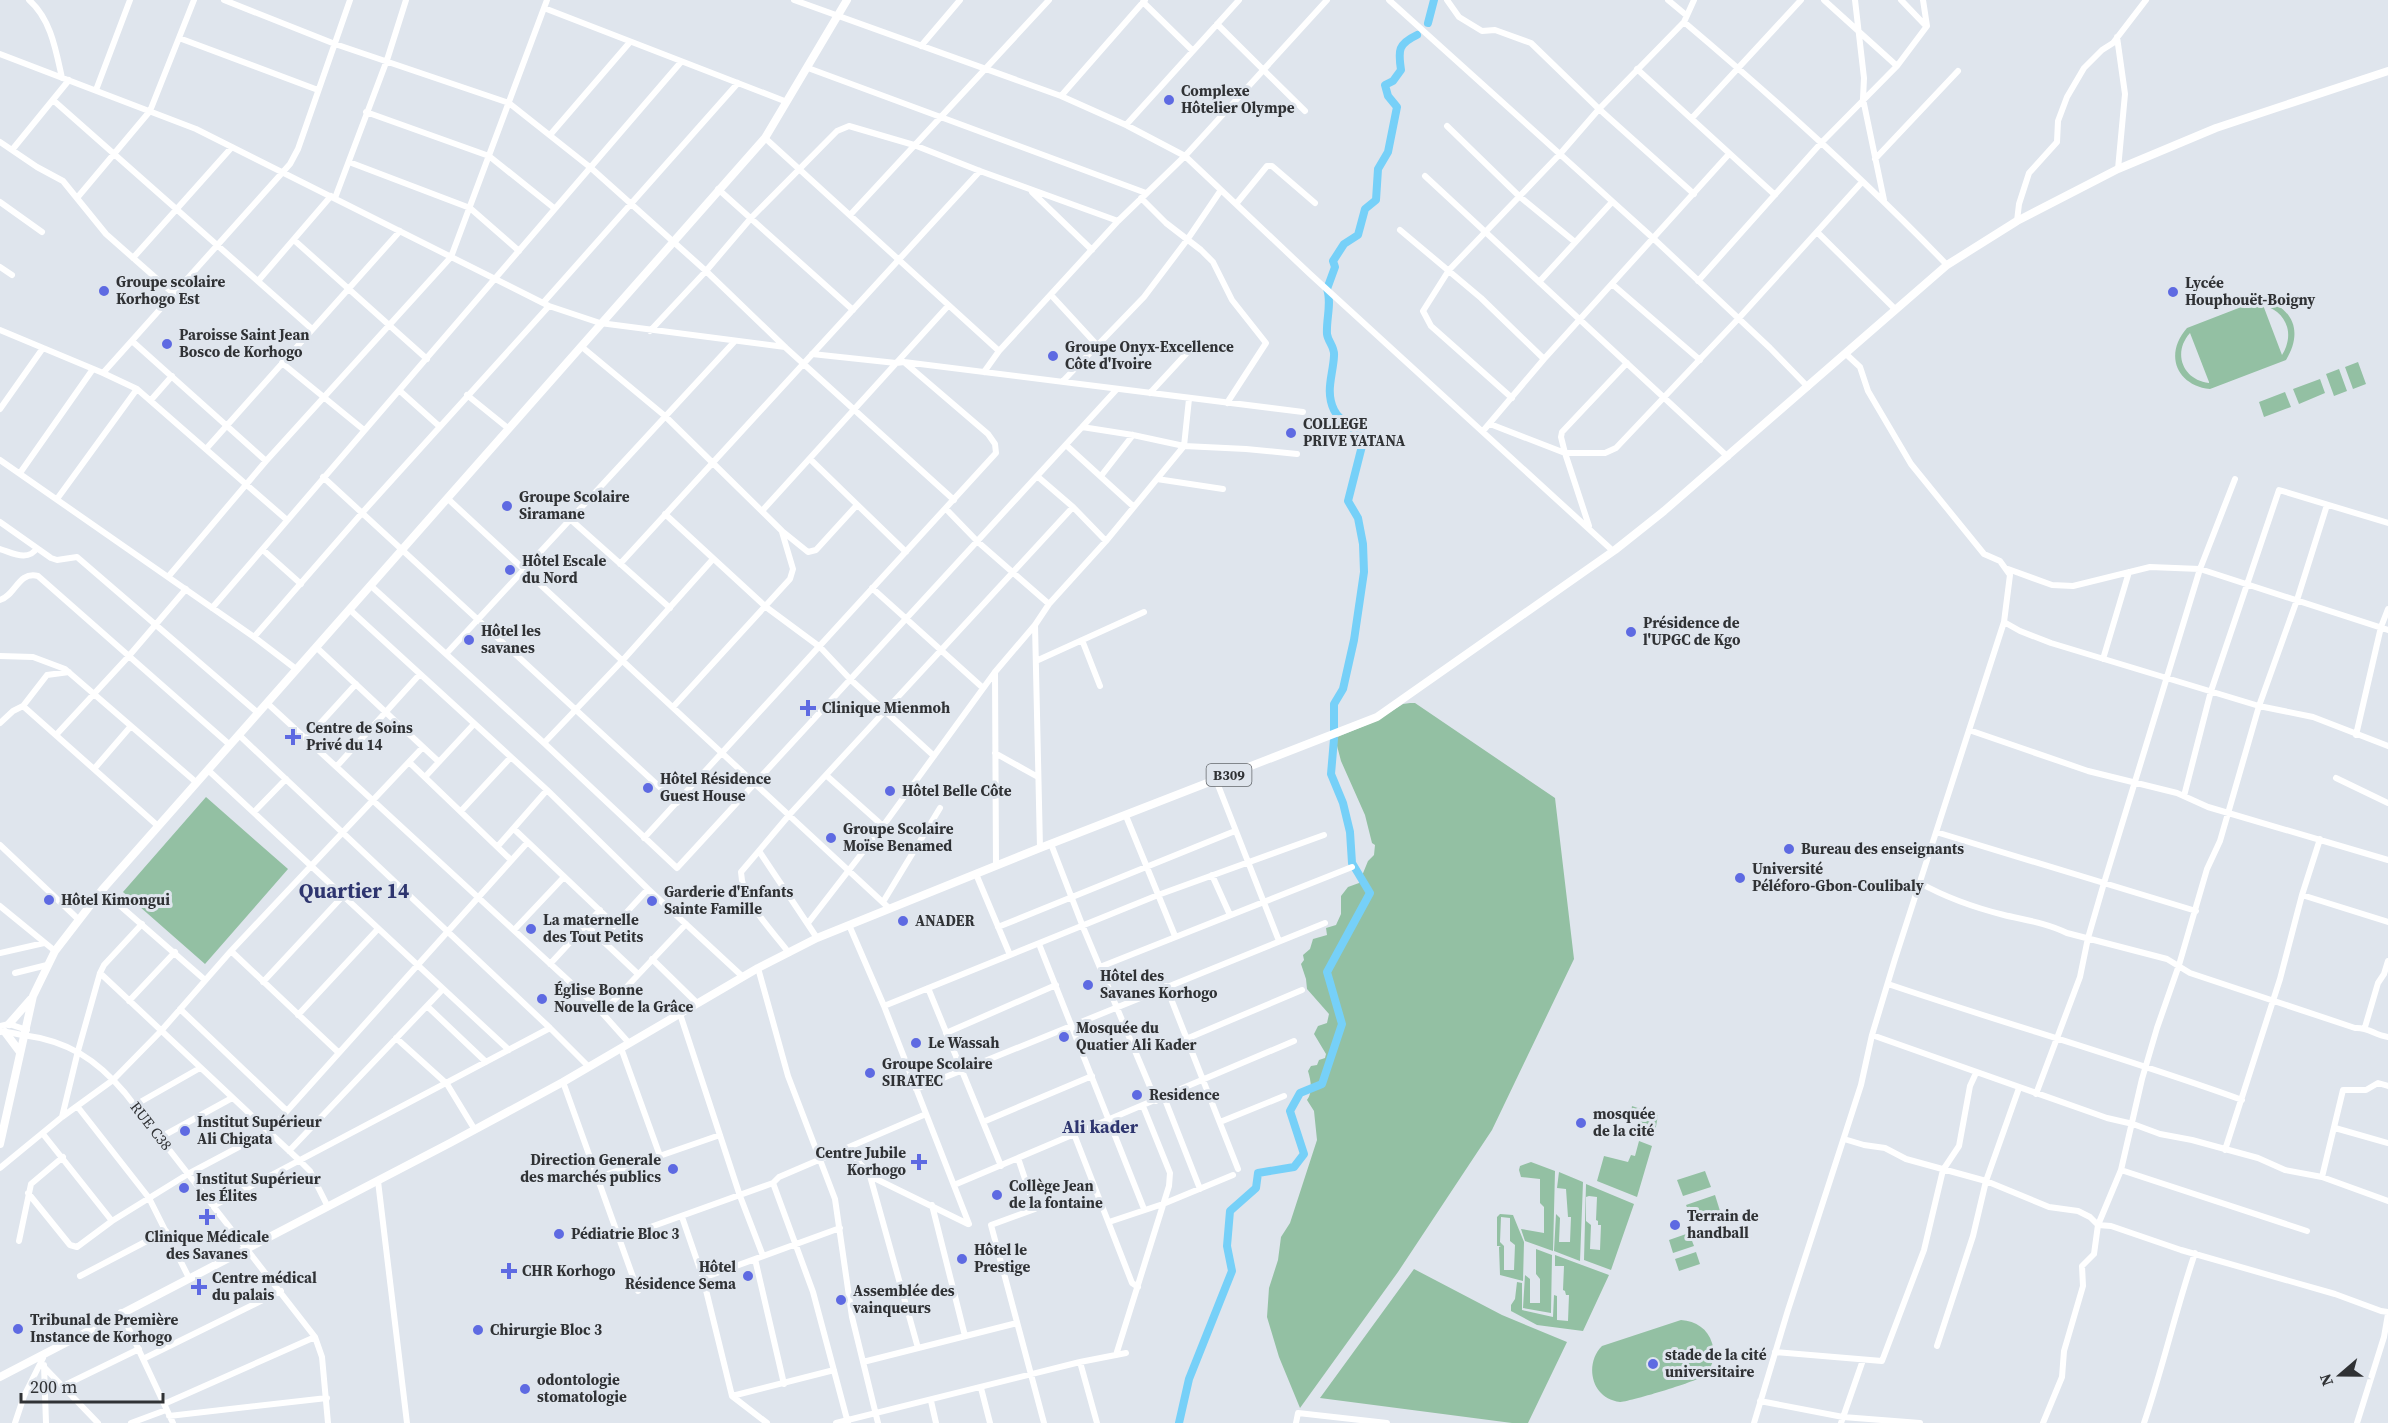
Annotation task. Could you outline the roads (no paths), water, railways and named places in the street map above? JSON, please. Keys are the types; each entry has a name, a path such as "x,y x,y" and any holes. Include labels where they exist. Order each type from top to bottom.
{"main road":[{"path":"0,1144 20,1052 27,1033 33,996 55,951 78,919 765,138 847,0"},
{"name":"B309","path":"0,1377 43,1357 121,1312 475,1130 563,1082 758,968 817,938 849,925 887,905 976,874 1377,717 1613,551 1728,457 1947,265 2017,221 2118,169 2216,128 2388,71"},
{"path":"20,1052 4,1028 33,996"}],"street":[{"path":"12,150 54,100 66,79 51,34 39,12 29,0"},
{"path":"96,90 130,0"},
{"path":"77,198 150,111 194,0"},
{"path":"224,0 335,44 387,60 509,104 591,168 954,500"},
{"path":"102,373 283,172 298,149 350,0"},
{"path":"258,281 333,197 349,162 387,60 406,0"},
{"path":"168,577 266,461 451,256 547,0"},
{"path":"794,0 1061,96 1126,125 1185,156 1310,274 1613,551"},
{"path":"921,46 960,0"},
{"path":"851,214 1049,0"},
{"path":"1126,125 1239,0"},
{"path":"984,372 999,351 1118,221 1185,156 1327,0"},
{"path":"1389,0 1654,238 1808,387"},
{"path":"1447,0 1459,17 1482,31 1495,30 1531,43 1599,109 1694,194"},
{"path":"1668,0 1739,69 1884,200 1947,265"},
{"path":"1512,398 1431,326 1423,311 1449,270 1685,18 1694,0"},
{"path":"1692,118 1801,0"},
{"path":"1824,0 1897,66"},
{"path":"1855,0 1864,78 1863,99 1884,200"},
{"path":"1901,0 1927,26"},
{"path":"1698,281 1821,144 1897,66 1927,26 1923,0"},
{"path":"2017,221 2019,204 2029,173 2057,142 2058,121 2067,97 2084,68 2117,37 2146,0"},
{"path":"1061,96 1144,1 1192,51"},
{"path":"544,8 788,102"},
{"path":"1217,24 1305,111"},
{"path":"2117,37 2125,94 2118,169"},
{"path":"179,38 318,90"},
{"path":"550,135 630,42"},
{"path":"0,54 150,111 232,147 546,305 600,323 786,348"},
{"path":"212,608 681,62"},
{"path":"808,68 1143,196 1187,240 1213,262 1232,300 1266,343 1227,403"},
{"path":"1638,69 1775,195"},
{"path":"1875,159 1958,70"},
{"path":"254,637 738,83"},
{"path":"54,100 312,329"},
{"path":"366,112 489,156 554,208"},
{"path":"650,331 706,272 751,218 837,131 849,126 914,145 1118,221"},
{"path":"1447,126 1519,196 1575,242"},
{"path":"765,138 999,351"},
{"path":"0,142 63,181 106,234 174,294"},
{"path":"133,258 232,147"},
{"path":"1483,431 1544,359 1729,154"},
{"path":"349,162 470,208 519,251"},
{"path":"1236,204 1267,166 1272,166 1315,203"},
{"path":"620,564 980,171"},
{"path":"1425,176 1579,320 1666,397 1728,457"},
{"path":"1490,424 1565,453 1611,451 1666,397 1863,182"},
{"path":"718,189 853,310"},
{"path":"1029,189 1092,250"},
{"path":"1063,381 1144,297 1221,190"},
{"path":"0,202 42,232"},
{"path":"1539,282 1612,202"},
{"path":"1400,230 1481,298 1544,359"},
{"path":"207,450 400,231"},
{"path":"1817,232 1896,310"},
{"path":"294,240 427,358"},
{"path":"0,267 12,275"},
{"path":"1612,284 1700,360"},
{"path":"1051,295 1097,345"},
{"path":"762,511 900,363 948,306"},
{"path":"0,330 137,389 287,520"},
{"path":"132,341 266,461"},
{"path":"446,654 735,341"},
{"path":"582,346 665,416 782,531 808,552 814,552 857,505"},
{"path":"0,409 43,348"},
{"path":"812,354 1063,381 1303,412"},
{"path":"1150,393 1186,354"},
{"path":"1754,1423 1861,1085 1872,1035 2004,622 2010,575 2000,561 1984,554 1918,473 1868,391 1860,368 1846,354"},
{"path":"282,363 364,430"},
{"path":"644,838 996,453 995,444 988,434 900,363"},
{"path":"1590,529 1565,453 1562,432 1627,363"},
{"path":"20,473 93,369"},
{"path":"151,400 172,376"},
{"path":"57,499 137,389"},
{"path":"370,585 677,868 757,784 1117,389"},
{"path":"400,390 439,426"},
{"path":"467,395 509,429"},
{"path":"808,923 883,826 995,672 1035,625 1049,604 1106,541 1184,446 1189,399"},
{"path":"1082,427 1184,446 1297,454"},
{"path":"1101,476 1133,435"},
{"path":"1066,445 1134,507"},
{"path":"810,459 906,552"},
{"path":"0,460 254,637 296,669"},
{"path":"1037,476 1073,507 1106,541"},
{"path":"323,477 677,803"},
{"path":"1156,479 1223,489"},
{"path":"2036,1094 2080,976 2104,883 2200,569 2235,479"},
{"path":"2184,796 2211,691 2279,490 2388,523"},
{"path":"447,498 887,905 940,808"},
{"path":"2043,1423 2062,1377 2064,1351 2083,1286 2082,1266 2094,1254 2098,1225 2121,1170 2145,1067 2196,911 2207,869 2220,841 2259,706 2297,600 2327,505"},
{"path":"789,952 758,911 742,880 741,873 790,814 1073,507"},
{"path":"946,508 978,542 1049,604"},
{"path":"665,514 766,607 820,647 851,680 934,756"},
{"path":"570,519 670,608"},
{"path":"0,522 57,560 77,557 258,713"},
{"path":"673,707 790,579 793,569 782,531"},
{"path":"0,549 28,556 37,548"},
{"path":"262,550 301,584"},
{"path":"544,743 623,660 713,559"},
{"path":"2007,569 2052,585 2067,586 2150,567 2200,569 2385,628"},
{"path":"2103,659 2129,572"},
{"path":"0,600 8,597 21,578 32,574 38,576 230,745"},
{"path":"872,588 983,688"},
{"path":"56,735 186,590"},
{"path":"349,609 511,757 648,890 743,977"},
{"path":"2356,735 2388,609"},
{"path":"1036,661 1144,612"},
{"path":"2004,622 2020,631 2103,659 2259,706 2313,717 2388,746"},
{"path":"1035,625 1040,848"},
{"path":"1082,640 1100,686"},
{"path":"316,647 439,762"},
{"path":"0,656 33,657 60,666 70,672 197,783"},
{"path":"0,723 13,711 23,706 47,675 70,672"},
{"path":"995,672 996,866"},
{"path":"337,766 420,674"},
{"path":"306,739 356,684"},
{"path":"267,703 603,1013 629,1043"},
{"path":"23,706 158,826"},
{"path":"425,777 474,724"},
{"path":"94,769 131,726"},
{"path":"1969,730 2088,771 2184,796 2208,807 2388,860"},
{"path":"239,735 588,1066"},
{"path":"0,1168 62,1117 114,1080 161,1031 231,951 423,747"},
{"path":"995,753 1038,777"},
{"path":"461,810 511,757"},
{"path":"409,762 511,860"},
{"path":"208,770 377,930 509,1050"},
{"path":"827,776 883,826"},
{"path":"2336,778 2388,803"},
{"path":"254,812 285,779"},
{"path":"1216,780 1279,941"},
{"path":"498,846 546,790"},
{"path":"1126,816 1175,936"},
{"path":"514,829 615,925"},
{"path":"998,927 1235,831"},
{"path":"1936,832 2196,911"},
{"path":"884,1006 1158,895 1324,835"},
{"path":"2225,1150 2320,839"},
{"path":"28,1193 74,1247 80,1246 112,1221 188,1174 268,1131 527,843"},
{"path":"1051,844 1156,1101"},
{"path":"0,845 78,919"},
{"path":"759,851 817,938"},
{"path":"1100,967 1352,867"},
{"path":"976,874 1010,955"},
{"path":"1212,875 1230,915"},
{"path":"514,930 564,877"},
{"path":"1920,883 1935,892 2000,914 2053,926 2067,933 2167,959 2190,973 2355,1028 2365,1027 2379,1036 2388,1037"},
{"path":"102,890 205,980"},
{"path":"602,939 648,890"},
{"path":"2302,895 2388,922"},
{"path":"263,982 342,897"},
{"path":"0,906 55,951"},
{"path":"550,964 600,910"},
{"path":"916,1089 1325,922"},
{"path":"62,1117 100,974 104,965 142,924"},
{"path":"603,1013 686,924"},
{"path":"586,925 638,974"},
{"path":"849,925 884,1006 969,1224 870,1176"},
{"path":"298,1015 377,930"},
{"path":"0,953 44,943"},
{"path":"1039,944 1144,1209"},
{"path":"231,951 338,1052"},
{"path":"129,1001 175,952"},
{"path":"652,959 697,1004"},
{"path":"2365,1027 2378,983 2388,961"},
{"path":"15,973 47,965"},
{"path":"758,968 788,1076 835,1199 852,1317 878,1423"},
{"path":"100,974 300,1161 310,1172 328,1207"},
{"path":"1888,984 2242,1100"},
{"path":"946,1033 1056,986"},
{"path":"1166,986 1238,1168"},
{"path":"928,988 1001,1166"},
{"path":"289,1151 443,989"},
{"path":"1186,1039 1302,990"},
{"path":"427,1006 486,1062"},
{"path":"180,1009 286,1110"},
{"path":"680,1014 740,1196 763,1256"},
{"name":"RUE C38","path":"4,1028 27,1033 78,1051 91,1059 114,1080 315,1337"},
{"path":"213,1206 550,1028"},
{"path":"1872,1035 2107,1118 2160,1134 2258,1158 2285,1170 2322,1177 2388,1201"},
{"path":"396,1038 447,1084 475,1130"},
{"path":"954,1185 1294,1041"},
{"path":"621,1048 660,1156"},
{"path":"135,1105 200,1068"},
{"path":"1775,1352 1882,1361 1924,1250 1943,1170 1959,1146 1970,1086 1976,1073"},
{"path":"983,1122 1092,1076"},
{"path":"563,1082 638,1291"},
{"path":"2322,1177 2336,1128 2343,1090 2366,1089 2378,1083 2388,1086"},
{"path":"1936,1346 1973,1236 1986,1181 2019,1088"},
{"path":"1220,1122 1284,1096"},
{"path":"1164,1097 1200,1189"},
{"path":"160,1137 232,1098"},
{"path":"77,1106 149,1198 189,1278"},
{"path":"1116,1355 1163,1204 1170,1173 1143,1106"},
{"path":"620,1238 773,1183 779,1177 926,1114"},
{"path":"2336,1128 2388,1143"},
{"path":"43,1134 112,1221"},
{"path":"1074,1134 1132,1283 1138,1287"},
{"path":"599,1177 720,1135"},
{"path":"1844,1138 1864,1146 1885,1148 1906,1159 1986,1181 2049,1207 2078,1211 2090,1217 2098,1225 2111,1226 2335,1294 2388,1313 2384,1337 2356,1423"},
{"path":"848,1148 870,1176 918,1348"},
{"path":"19,1240 28,1193 33,1181 63,1157"},
{"path":"1018,1158 1035,1209 991,1224 1044,1423"},
{"path":"2121,1170 2307,1231"},
{"path":"1109,1222 1163,1204 1233,1175"},
{"path":"378,1181 407,1423"},
{"path":"773,1183 813,1292 847,1422"},
{"path":"932,1205 965,1336"},
{"path":"682,1216 703,1278 732,1396 767,1423"},
{"path":"703,1278 840,1228"},
{"path":"80,1276 166,1231"},
{"path":"2144,1423 2195,1253"},
{"path":"755,1259 784,1384"},
{"path":"143,1359 281,1291"},
{"path":"121,1312 168,1413"},
{"path":"863,1362 1017,1323"},
{"path":"168,1413 315,1337 322,1357 328,1423"},
{"path":"63,1386 139,1349"},
{"path":"836,1423 1080,1362 1126,1353"},
{"path":"43,1357 46,1423"},
{"path":"15,1423 24,1396 43,1357"},
{"path":"1842,1420 1863,1360"},
{"path":"1080,1362 1097,1423"},
{"path":"44,1367 98,1423"},
{"path":"732,1396 834,1370"},
{"path":"981,1388 990,1423"},
{"path":"131,1423 168,1413 327,1398"},
{"path":"931,1401 936,1423"},
{"path":"1760,1401 1842,1420 1920,1423"},
{"path":"1296,1423 1298,1413 1386,1423"}],"waterway":[{"path":"1428,23 1434,0"},
{"path":"1334,730 1334,704 1343,689 1354,640 1364,572 1363,544 1358,518 1348,501 1364,438 1337,415 1331,403 1334,353 1327,334 1329,300 1327,289 1335,267 1333,261 1344,244 1358,235 1365,209 1376,200 1378,169 1388,152 1397,107 1388,96 1385,85 1393,81 1401,70 1401,48 1406,41 1417,35"},
{"path":"1179,1423 1189,1379 1232,1271 1227,1246 1230,1211 1256,1188 1258,1173 1294,1167 1304,1154 1290,1111 1300,1093 1322,1084 1342,1024 1327,972 1370,893 1352,863 1350,832 1343,803 1331,774 1334,739"}],"place":[{"name":"Complexe Hôtelier Olympe","path":"1169,100"},
{"name":"Groupe scolaire Korhogo Est","path":"104,291"},
{"name":"Lycée Houphouët-Boigny","path":"2173,292"},
{"name":"Paroisse Saint Jean Bosco de Korhogo","path":"167,344"},
{"name":"Groupe Onyx-Excellence Côte d'Ivoire","path":"1053,356"},
{"name":"COLLEGE PRIVE YATANA","path":"1291,433"},
{"name":"Groupe Scolaire Siramane","path":"507,506"},
{"name":"Hôtel Escale du Nord","path":"510,570"},
{"name":"Présidence de l'UPGC de Kgo","path":"1631,632"},
{"name":"Hôtel les savanes","path":"469,640"},
{"name":"Clinique Mienmoh","path":"808,708"},
{"name":"Centre de Soins Privé du 14","path":"293,737"},
{"name":"Hôtel Résidence Guest House","path":"648,788"},
{"name":"Hôtel Belle Côte","path":"890,791"},
{"name":"Groupe Scolaire Moïse Benamed","path":"831,838"},
{"name":"Bureau des enseignants","path":"1789,849"},
{"name":"Université Péléforo-Gbon-Coulibaly","path":"1740,878"},
{"name":"Hôtel Kimongui","path":"49,900"},
{"name":"Garderie d'Enfants Sainte Famille","path":"652,901"},
{"name":"ANADER","path":"903,921"},
{"name":"La maternelle des Tout Petits","path":"531,929"},
{"name":"Hôtel des Savanes Korhogo","path":"1088,985"},
{"name":"Église Bonne Nouvelle de la Grâce","path":"542,999"},
{"name":"Mosquée du Quatier Ali Kader","path":"1064,1037"},
{"name":"Le Wassah","path":"916,1043"},
{"name":"Groupe Scolaire SIRATEC","path":"870,1073"},
{"name":"Residence","path":"1137,1095"},
{"name":"mosquée de la cité","path":"1581,1123"},
{"name":"Institut Supérieur Ali Chigata","path":"185,1131"},
{"name":"Centre Jubile Korhogo","path":"919,1162"},
{"name":"Direction Generale des marchés publics","path":"673,1169"},
{"name":"Institut Supérieur les Élites","path":"184,1188"},
{"name":"Collège Jean de la fontaine","path":"997,1195"},
{"name":"Clinique Médicale des Savanes","path":"207,1217"},
{"name":"Terrain de handball","path":"1675,1225"},
{"name":"Pédiatrie Bloc 3","path":"559,1234"},
{"name":"Hôtel le Prestige","path":"962,1259"},
{"name":"CHR Korhogo","path":"509,1271"},
{"name":"Hôtel Résidence Sema","path":"748,1276"},
{"name":"Centre médical du palais","path":"199,1287"},
{"name":"Assemblée des vainqueurs","path":"841,1300"},
{"name":"Tribunal de Première Instance de Korhogo","path":"18,1329"},
{"name":"Chirurgie Bloc 3","path":"478,1330"},
{"name":"stade de la cité universitaire","path":"1653,1364"},
{"name":"odontologie stomatologie","path":"525,1389"}],"district":[{"name":"Quartier 14","path":"354,891"},
{"name":"Ali kader","path":"1100,1127"}]}
